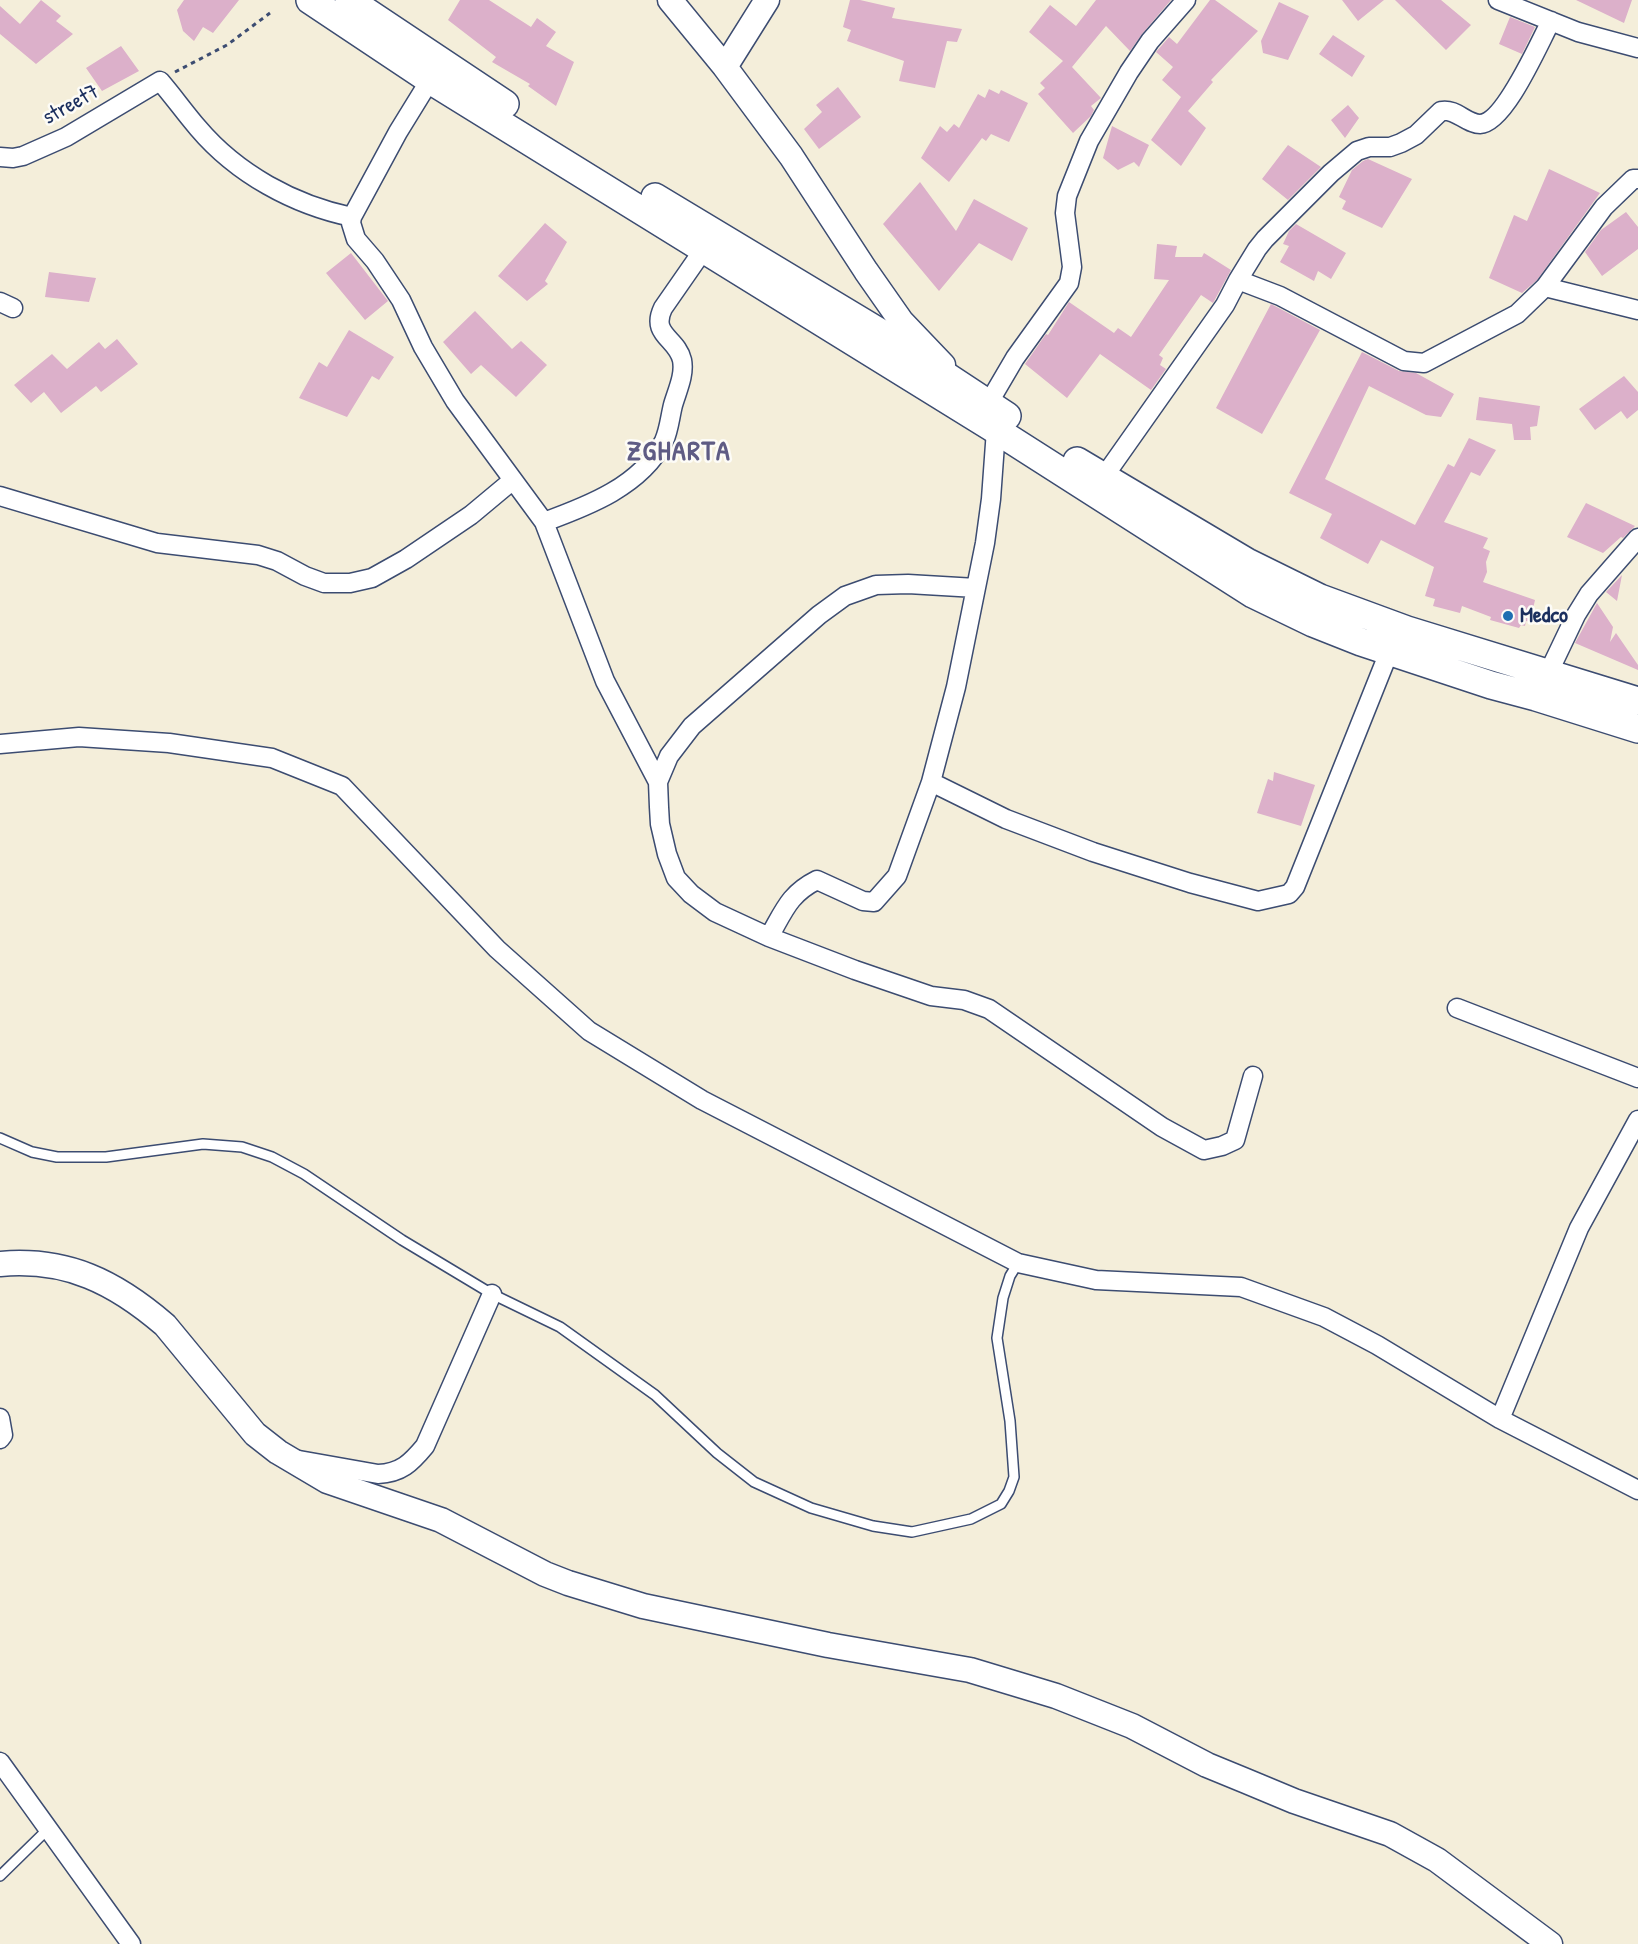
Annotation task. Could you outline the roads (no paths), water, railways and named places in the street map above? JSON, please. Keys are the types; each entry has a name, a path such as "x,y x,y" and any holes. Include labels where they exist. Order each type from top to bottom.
{"main road":[{"path":"310,0 430,80 704,249 979,398 1103,478 1247,562 1311,594 1407,630 1638,729"},
{"path":"366,5 483,91 875,343 996,430 1253,594 1313,623 1389,652 1491,685 1542,686 1638,701"}],"street":[{"path":"670,0 725,67 791,156 901,321 979,398 1015,358 1069,283 1072,267 1065,213 1067,196 1089,141 1140,56 1185,0"},
{"path":"725,67 767,0"},
{"path":"1498,0 1578,32 1638,48"},
{"path":"1103,478 1225,304 1265,239 1331,173 1357,152 1370,147 1390,147 1401,143 1416,135 1441,111 1454,111 1477,124 1486,123 1495,117 1508,102 1551,21"},
{"path":"430,80 398,132 352,217 351,224 356,239 375,261 401,300 423,347 455,401 544,522 605,681 658,782 660,824 667,854 676,878 691,894 715,912 769,937 931,996 964,1000 989,1009 1162,1127 1204,1150 1235,1140 1253,1076"},
{"name":"street7","path":"0,157 23,156 66,137 160,81 198,129 241,168 264,184 305,203 352,217"},
{"path":"1238,280 1280,296 1404,361 1424,363 1517,314 1545,287 1604,207 1633,179 1638,178"},
{"path":"544,522 601,500 642,470 664,441 681,377 682,363 680,355 659,324 658,318 704,249"},
{"path":"1545,287 1638,310"},
{"path":"769,937 792,897 800,888 817,880 863,901 874,902 897,876 931,782 956,687 992,499 996,430"},
{"path":"0,496 157,543 258,555 278,561 305,576 324,583 350,584 372,578 406,559 471,516 513,480"},
{"path":"1542,686 1588,594 1638,538"},
{"path":"658,782 669,756 692,726 819,615 845,596 876,585 908,584 976,588"},
{"path":"931,782 1006,819 1093,852 1258,901 1289,894 1295,887 1389,652"},
{"path":"0,744 79,737 169,743 272,758 342,786 497,950 589,1032 702,1100 1018,1263 1096,1280 1241,1287 1324,1317 1377,1345 1500,1419 1638,1490"},
{"path":"1457,1008 1638,1078"},
{"path":"1500,1419 1579,1228 1638,1120"},
{"path":"0,1264 24,1262 53,1264 86,1274 123,1294 148,1311 177,1338 255,1434 278,1452 327,1481 441,1520 545,1574 568,1583 643,1605 773,1634 970,1670 1086,1707 1132,1726 1207,1765 1294,1801 1390,1834 1455,1873 1550,1944"},
{"path":"278,1452 297,1460 378,1474 391,1474 411,1464 425,1446 492,1294"},
{"path":"0,1418 3,1435 0,1439"},
{"path":"0,1762 131,1944"}],"lane":[{"path":"0,1138 32,1152 57,1157 105,1157 203,1144 242,1147 272,1157 304,1174 402,1240 492,1294 560,1327 655,1395 717,1453 754,1482 811,1508 873,1526 912,1532 971,1519 1001,1504 1009,1491 1014,1477 1010,1421 998,1338 1003,1298 1010,1276 1018,1263"},
{"path":"0,1876 48,1829"}],"place":[{"name":"Medco","path":"1508,616"}],"district":[{"name":"ZGHARTA","path":"679,453"}]}
